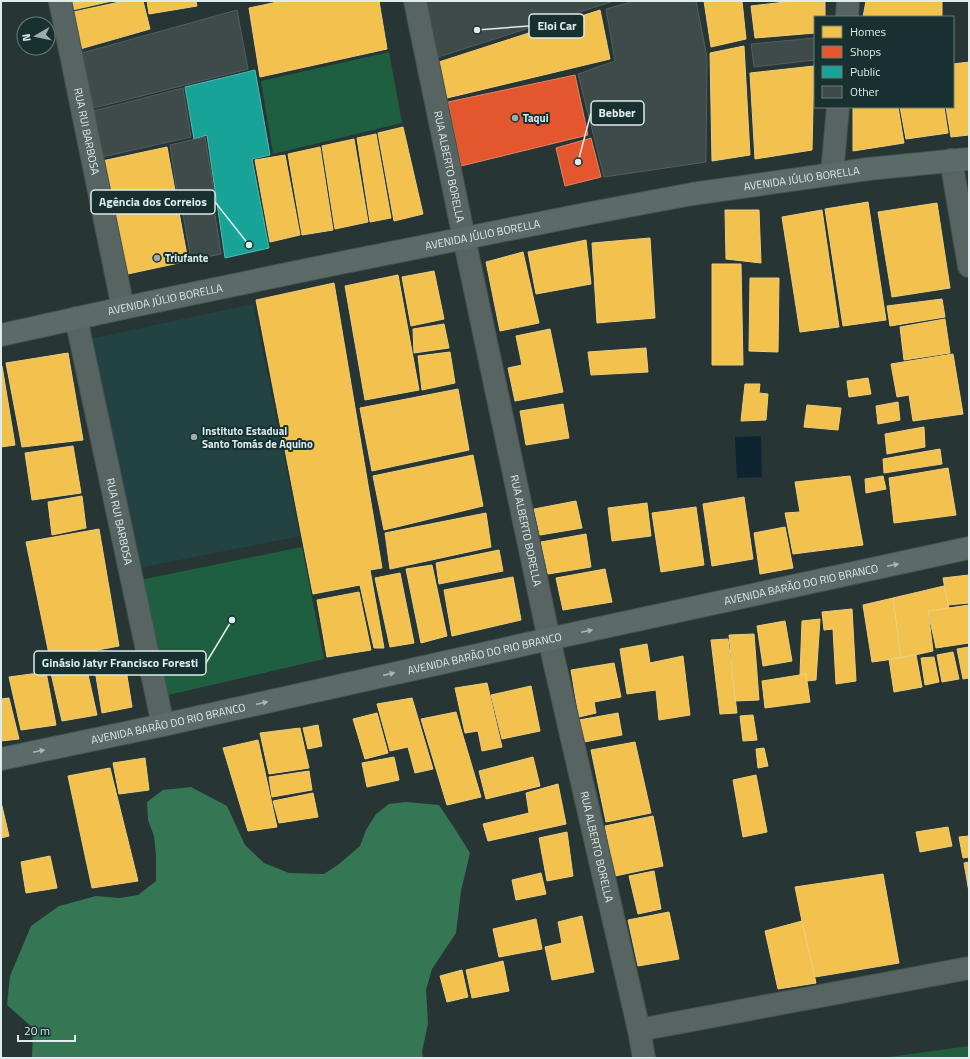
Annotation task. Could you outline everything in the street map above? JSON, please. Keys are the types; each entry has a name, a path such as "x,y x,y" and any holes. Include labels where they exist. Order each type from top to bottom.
{"main road":[{"name":"AVENIDA JÚLIO BORELLA","path":"1,335 122,308 464,238 692,194 832,174 960,160"},
{"name":"AVENIDA BARÃO DO RIO BRANCO","path":"1,759 163,725 549,639 969,548"}],"street":[{"name":"RUA RUI BARBOSA","path":"60,1 122,308"},
{"name":"RUA ALBERTO BORELLA","path":"415,1 549,639 639,1030 644,1058"},
{"path":"847,16 848,1"},
{"path":"832,174 838,108"},
{"path":"960,160 969,266"},
{"name":"RUA RUI BARBOSA","path":"76,318 163,725"},
{"path":"639,1030 969,968"}],"shaded area":[{"name":"Instituto Estadual Santo Tomás de Aquino","path":"253,304 300,536 134,569 90,339"},
{"path":"761,436 762,477 737,478 735,437"}],"green space":[{"path":"389,52 402,123 273,154 261,81"},
{"path":"302,547 324,659 164,696 140,580"},
{"path":"191,787 227,806 245,845 264,863 289,873 324,874 339,864 360,846 366,830 376,814 389,804 406,802 439,805 470,853 461,891 456,933 432,969 426,990 428,1023 422,1052 423,1058 32,1058 33,1028 7,1005 10,976 31,926 59,906 96,896 120,898 138,895 156,881 154,836 148,820 147,802 163,790"},
{"path":"969,1046 969,1058 881,1058"}],"building: Homes":[{"path":"66,1 112,1 68,11"},
{"path":"124,1 143,1 150,29 80,49 69,13"},
{"path":"147,1 196,1 197,6 149,14"},
{"path":"282,1 379,1 387,49 260,77 249,8"},
{"path":"704,1 742,1 746,39 711,47"},
{"path":"794,1 825,1 825,16 814,16 814,33 755,38 751,6"},
{"path":"866,1 942,1 942,16 863,16"},
{"path":"600,10 610,59 447,98 439,62"},
{"path":"744,46 750,155 712,161 710,53"},
{"path":"969,62 969,135 951,137 946,108 954,108 954,64"},
{"path":"814,66 812,150 755,159 750,73"},
{"path":"853,108 898,108 904,143 853,151"},
{"path":"900,108 944,108 948,133 906,139"},
{"path":"403,127 423,214 394,221 378,133"},
{"path":"376,134 391,218 370,222 357,138"},
{"path":"354,139 368,222 335,229 322,146"},
{"path":"167,147 188,261 123,275 102,161"},
{"path":"320,147 333,230 302,235 288,154"},
{"path":"285,155 300,235 270,242 255,160"},
{"path":"868,202 886,320 843,326 825,209"},
{"path":"937,203 950,288 892,297 878,212"},
{"path":"725,210 759,210 761,263 726,259"},
{"path":"822,210 839,327 800,332 782,217"},
{"path":"650,238 655,318 597,323 592,243"},
{"path":"586,240 591,284 536,294 528,252"},
{"path":"523,252 539,323 500,331 486,262"},
{"path":"712,264 741,264 743,365 712,365"},
{"path":"434,271 444,319 411,326 402,277"},
{"path":"398,275 419,390 365,400 345,286"},
{"path":"750,278 779,278 778,352 749,351"},
{"path":"334,283 382,568 370,570 384,648 374,648 360,585 313,594 256,300"},
{"path":"942,299 945,317 890,326 887,306"},
{"path":"945,319 950,353 904,360 900,327"},
{"path":"444,324 449,348 414,353 413,329"},
{"path":"550,329 563,392 515,401 508,368 522,365 516,336"},
{"path":"646,348 648,372 591,375 588,352"},
{"path":"450,352 455,383 422,390 418,356"},
{"path":"68,353 83,440 22,447 6,363"},
{"path":"953,354 963,414 913,421 909,395 897,397 891,364"},
{"path":"1,366 15,445 1,447"},
{"path":"868,378 871,394 849,397 847,381"},
{"path":"745,384 760,384 759,393 768,394 766,420 741,421"},
{"path":"458,389 469,450 372,471 360,408"},
{"path":"898,402 900,420 878,424 876,406"},
{"path":"563,404 569,438 526,445 520,411"},
{"path":"807,405 841,408 838,430 804,427"},
{"path":"924,427 925,447 887,454 885,434"},
{"path":"73,446 81,493 32,500 25,453"},
{"path":"940,449 942,464 884,473 883,459"},
{"path":"473,455 483,506 384,530 373,476"},
{"path":"948,468 956,515 894,523 889,478"},
{"path":"850,476 863,545 793,554 785,513 800,512 795,482"},
{"path":"883,476 886,489 866,493 865,479"},
{"path":"82,496 86,528 52,535 48,502"},
{"path":"744,497 753,559 712,566 703,504"},
{"path":"576,501 582,528 540,535 534,509"},
{"path":"647,503 651,536 612,541 608,508"},
{"path":"696,507 704,565 661,572 652,513"},
{"path":"486,513 491,547 390,569 385,533"},
{"path":"785,527 793,568 760,574 754,533"},
{"path":"99,529 119,646 50,659 26,542"},
{"path":"586,534 591,567 548,574 541,542"},
{"path":"499,550 503,571 439,584 436,563"},
{"path":"432,565 447,636 421,643 406,569"},
{"path":"605,569 612,602 563,610 556,578"},
{"path":"400,573 414,643 390,647 375,578"},
{"path":"969,575 969,603 948,605 943,578"},
{"path":"513,577 521,620 452,636 444,590"},
{"path":"944,586 949,608 928,611 933,651 901,658 893,598"},
{"path":"359,592 371,650 327,657 317,600"},
{"path":"893,598 901,658 872,662 863,605"},
{"path":"969,605 969,643 936,648 928,611"},
{"path":"852,609 856,681 836,684 833,629 824,630 822,612"},
{"path":"820,619 816,680 807,681 806,674 800,675 802,621"},
{"path":"785,621 792,661 763,666 757,626"},
{"path":"754,634 759,700 735,701 729,635"},
{"path":"728,639 737,713 720,714 711,640"},
{"path":"647,644 650,663 683,656 690,715 659,720 656,690 627,694 620,649"},
{"path":"969,647 969,678 963,679 957,649"},
{"path":"123,651 132,707 102,713 93,658"},
{"path":"953,652 959,679 942,682 937,655"},
{"path":"916,655 922,687 894,692 889,659"},
{"path":"934,657 939,682 925,685 921,658"},
{"path":"85,661 97,715 62,721 50,669"},
{"path":"614,663 621,697 594,702 596,713 579,717 571,670"},
{"path":"46,672 56,725 21,730 9,677"},
{"path":"806,674 810,702 765,708 762,681"},
{"path":"487,683 502,747 482,751 478,731 465,733 455,688"},
{"path":"531,686 540,731 502,739 491,695"},
{"path":"9,698 19,739 1,741 1,699"},
{"path":"412,698 433,769 415,773 408,747 390,751 377,704"},
{"path":"456,712 481,797 447,805 421,719"},
{"path":"377,713 388,753 365,759 353,719"},
{"path":"618,713 622,735 584,742 579,720"},
{"path":"753,715 757,740 743,741 740,716"},
{"path":"318,725 322,746 308,749 303,728"},
{"path":"300,728 309,768 269,774 260,733"},
{"path":"258,740 277,827 248,831 223,748"},
{"path":"635,742 651,813 606,822 591,750"},
{"path":"764,748 768,766 758,768 756,749"},
{"path":"394,757 399,780 367,787 362,763"},
{"path":"533,757 540,786 486,799 479,771"},
{"path":"145,758 149,790 119,794 113,763"},
{"path":"110,768 138,881 92,888 68,776"},
{"path":"309,771 312,790 272,797 269,777"},
{"path":"756,775 767,832 743,837 733,780"},
{"path":"558,784 566,824 488,841 483,824 529,813 526,793"},
{"path":"313,793 318,817 279,823 273,801"},
{"path":"1,802 9,836 1,838"},
{"path":"653,816 663,866 615,876 605,826"},
{"path":"948,827 952,846 920,852 916,832"},
{"path":"567,832 573,876 547,881 539,838"},
{"path":"969,836 969,857 963,858 959,837"},
{"path":"50,856 57,888 26,893 21,862"},
{"path":"969,862 969,892 964,863"},
{"path":"654,871 661,909 638,914 629,876"},
{"path":"541,873 546,894 516,900 512,880"},
{"path":"883,874 899,963 815,977 795,887"},
{"path":"669,912 679,959 638,966 628,920"},
{"path":"582,916 594,972 552,980 545,947 562,943 558,922"},
{"path":"536,919 542,949 499,957 493,929"},
{"path":"802,921 816,983 778,989 765,931"},
{"path":"503,961 509,991 472,998 466,970"},
{"path":"462,970 468,997 447,1002 440,976"}],"building: Shops":[{"path":"575,75 588,135 461,166 448,102"},
{"path":"591,138 601,177 565,186 556,148"}],"building: Public":[{"path":"255,70 270,155 252,159 269,248 225,258 207,135 194,139 185,87"}],"building: Other":[{"path":"423,1 614,1 435,58"},
{"path":"634,1 696,1 707,57 706,162 604,177 578,74 615,61 606,9"},
{"path":"237,10 248,69 94,108 82,53"},
{"path":"814,38 814,60 754,67 751,44"},
{"path":"183,88 191,137 102,157 93,111"},
{"path":"205,137 214,192 178,199 170,145"},
{"path":"212,195 221,254 191,260 181,202"}],"place":[{"name":"Eloi Car","path":"477,30"},
{"name":"Taqui","path":"515,118"},
{"name":"Bebber","path":"578,162"},
{"name":"Agência dos Correios","path":"249,245"},
{"name":"Triufante","path":"157,258"},
{"name":"Instituto Estadual Santo Tomás de Aquino","path":"194,437"},
{"name":"Ginásio Jatyr Francisco Foresti","path":"232,620"}]}
